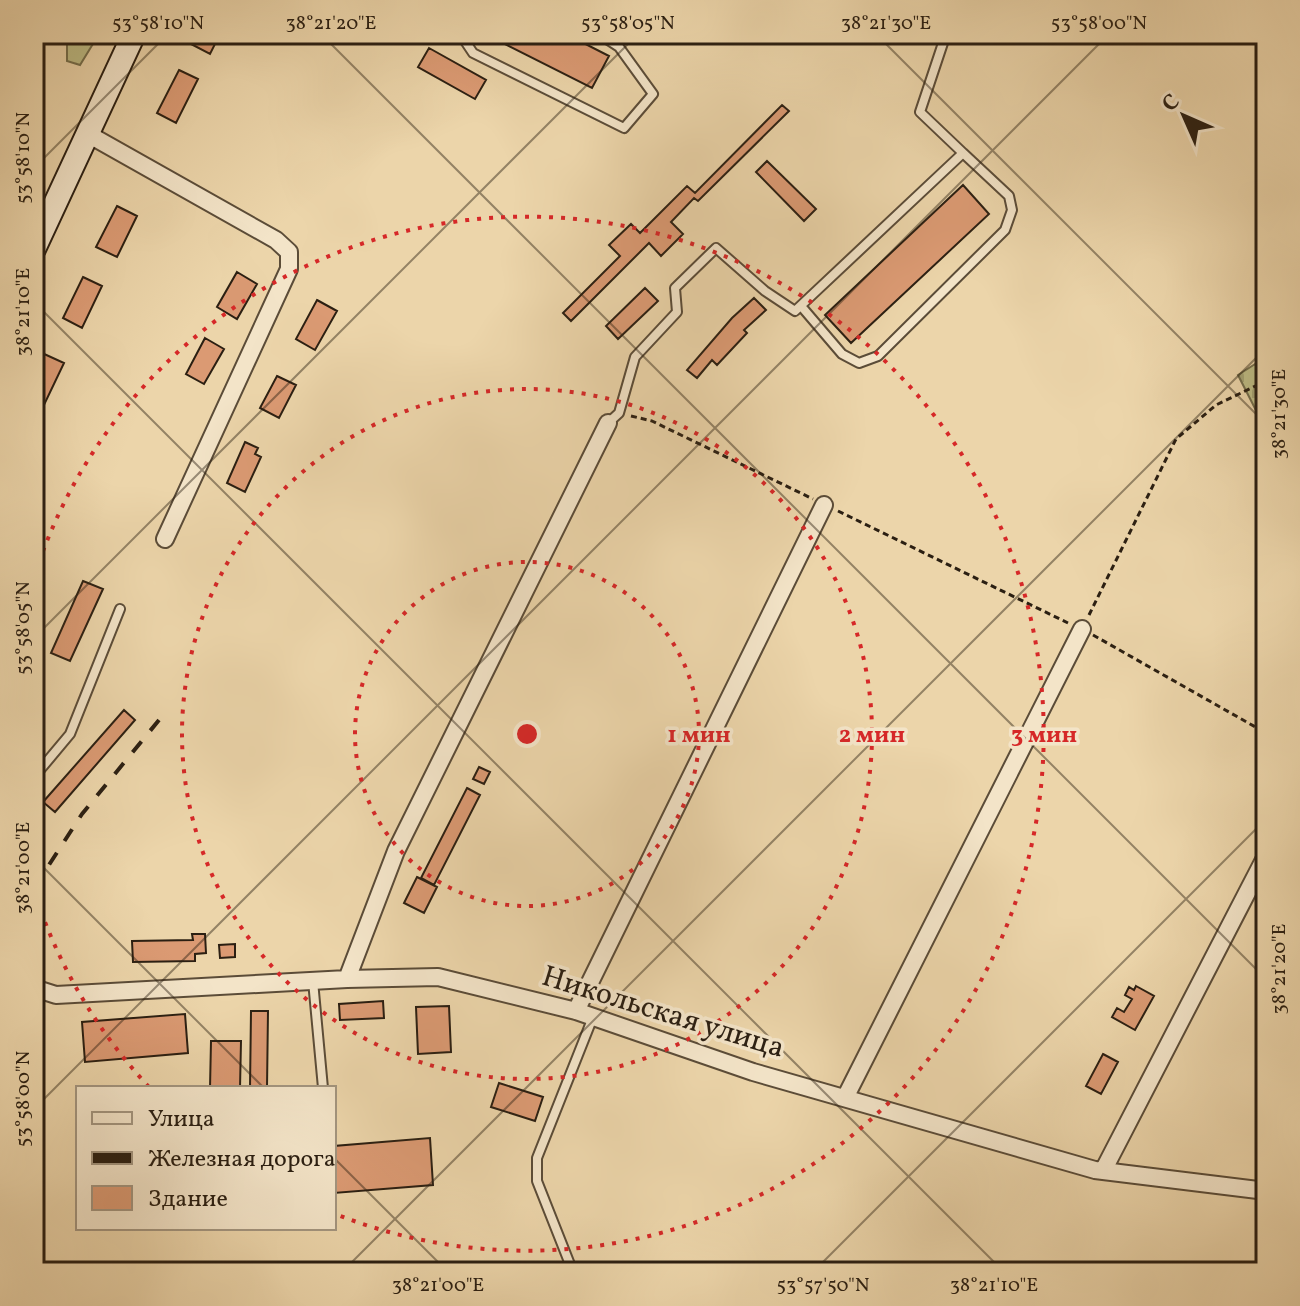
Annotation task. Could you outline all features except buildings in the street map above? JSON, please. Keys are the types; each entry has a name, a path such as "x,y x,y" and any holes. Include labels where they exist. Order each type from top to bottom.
{"main road":[{"path":"34,249 134,34"}],"street":[{"path":"86,133 276,240 289,252 289,269 165,539"},
{"path":"347,979 396,851 614,418"},
{"path":"576,1011 824,505"},
{"path":"845,1098 1082,629"},
{"path":"1103,1171 1266,856"},
{"name":"Никольская улица","path":"34,988 56,995 438,977 576,1011 753,1072 1103,1171 1266,1191"}],"lane":[{"path":"468,34 465,41 473,53 624,128 653,94 619,47 599,34"},
{"path":"801,306 842,354 859,363 878,356 1005,230 1012,210 1009,196 920,112 946,34"},
{"path":"614,418 635,357 677,312 675,288 716,248 765,291 795,311 963,153"},
{"path":"34,777 70,734 120,609"},
{"path":"313,981 323,1086"},
{"path":"573,1272 537,1181 537,1158 593,1017"}],"path":[{"path":"1259,34 1266,42"},
{"path":"1082,629 1176,439 1216,405 1266,381"},
{"path":"614,418 652,421 1082,629 1266,733"}],"green space":[{"path":"77,34 99,34 80,65 67,61 67,44"},
{"path":"1266,357 1266,430 1238,375"}],"railway":[{"path":"34,888 82,814 159,720"}]}
